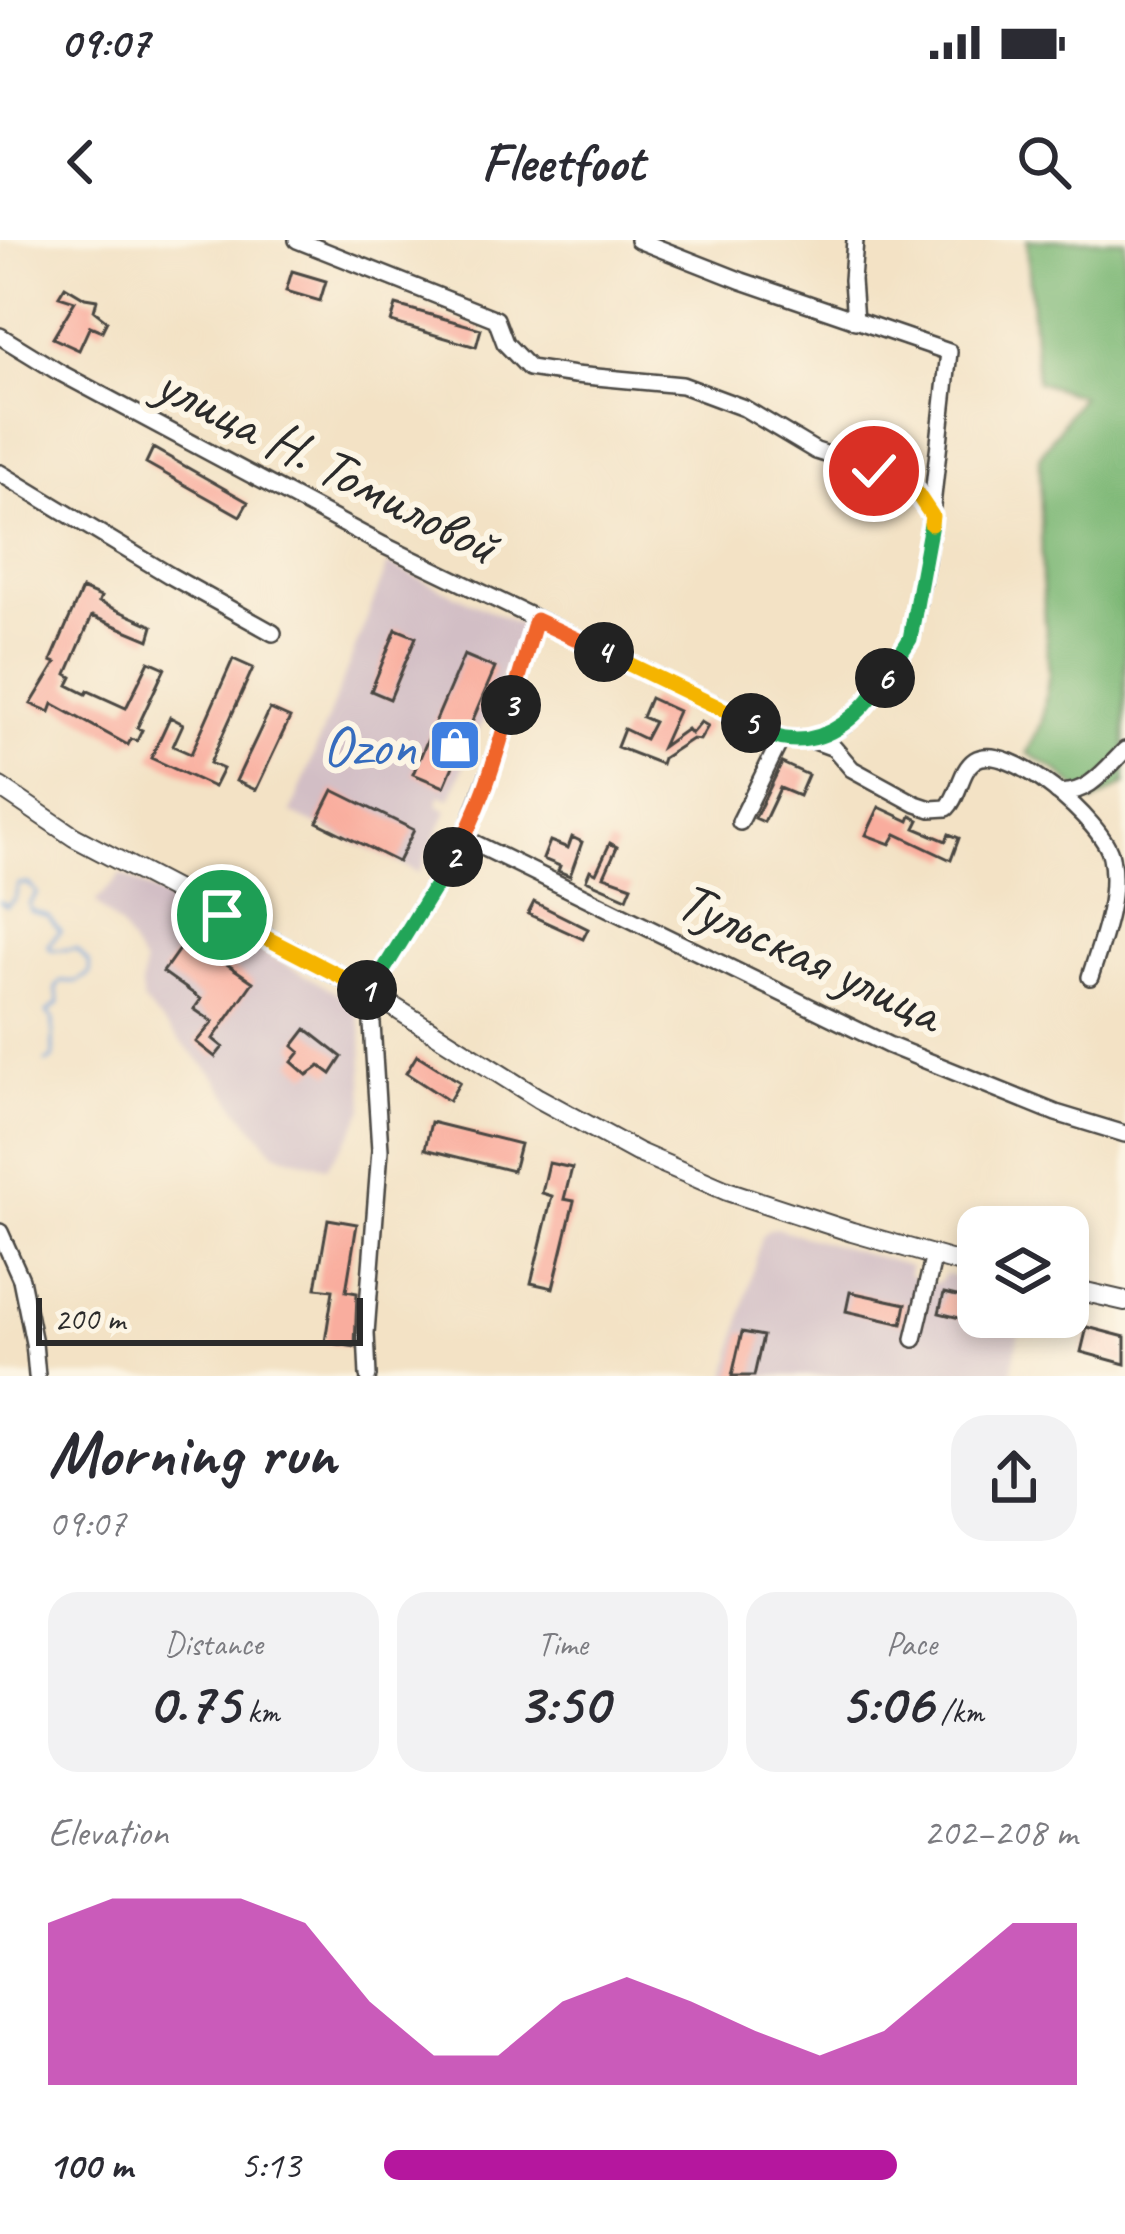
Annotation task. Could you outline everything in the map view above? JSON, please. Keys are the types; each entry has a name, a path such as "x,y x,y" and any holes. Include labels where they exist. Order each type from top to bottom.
{"main road":[{"path":"0,787 74,837 370,992 538,1098 637,1152 727,1191 957,1262"},
{"path":"1089,1292 1125,1300"}],"street":[{"path":"297,240 496,319 505,343 529,368 682,385 744,408 816,451 908,480 932,516"},
{"path":"638,240 949,352 932,516 910,639 860,709 844,725 812,740"},
{"path":"855,240 855,321"},
{"name":"улица Н. Томиловой","path":"0,336 363,535 781,739 812,740"},
{"path":"0,473 273,633"},
{"path":"368,1376 366,1334 380,1150 370,992 464,838 495,757 536,620"},
{"path":"740,822 781,739"},
{"path":"812,740 834,748 852,769 916,804 940,810 957,797 972,763 986,756 1002,758 1046,782 1078,808 1112,858 1111,899 1090,977"},
{"path":"1058,792 1081,790 1125,750"},
{"name":"Тульская улица","path":"464,838 888,1045 1056,1113 1125,1134"},
{"path":"0,1232 21,1279 37,1376"},
{"path":"914,1340 934,1255"}],"shaded area":[{"path":"388,564 523,626 450,799 440,795 437,804 447,811 419,873 291,813"},
{"path":"122,874 355,1003 362,1034 364,1109 327,1167 275,1153 217,1079 143,1002 144,965 122,929 95,902"},
{"path":"775,1228 910,1266 909,1276 937,1283 945,1274 957,1277 957,1338 1018,1338 1011,1376 727,1376 761,1237"}],"green space":[{"path":"1027,240 1125,240 1125,784 1093,802 1056,770 1027,753 1042,722 1049,673 1040,456 1081,396 1037,382"}],"building":[{"path":"292,271 326,281 320,301 286,291"},
{"path":"65,286 97,300 94,311 107,321 102,331 90,326 79,350 53,338 75,301 59,296"},
{"path":"396,305 481,329 476,347 391,322"},
{"path":"153,448 248,502 240,516 146,463"},
{"path":"82,589 101,597 99,602 153,626 149,640 92,616 67,674 72,677 68,685 126,708 149,661 165,668 137,728 142,730 137,741 131,739 128,745 53,704 50,712 31,704 56,663 51,661"},
{"path":"396,629 416,637 390,699 371,691"},
{"path":"464,655 495,668 444,787 413,774"},
{"path":"233,659 253,668 210,763 223,769 214,787 151,758 170,717 183,724 173,746 191,754"},
{"path":"650,698 678,711 662,747 687,729 691,734 701,722 708,726 700,740 692,739 661,764 617,747 624,729 645,739 654,722 642,717"},
{"path":"270,709 290,718 256,790 236,781"},
{"path":"782,763 808,775 799,796 780,788 764,822 755,818"},
{"path":"333,790 414,830 398,862 317,822"},
{"path":"879,807 909,821 911,816 919,820 915,828 946,841 949,834 959,838 951,860 896,834 890,844 866,835"},
{"path":"572,837 582,842 570,876 543,859 550,841 568,848"},
{"path":"610,843 617,847 604,876 632,886 627,898 586,880 590,870 596,873"},
{"path":"534,902 588,929 583,939 528,914"},
{"path":"196,943 253,982 213,1039 223,1047 215,1057 196,1042 213,1022 194,1009 201,999 163,972 182,945 191,951"},
{"path":"306,1029 342,1057 331,1074 320,1066 307,1075 292,1062 300,1052 293,1046"},
{"path":"417,1055 460,1082 449,1101 406,1073"},
{"path":"431,1122 520,1144 513,1171 425,1149"},
{"path":"549,1163 572,1168 564,1199 574,1201 553,1288 531,1283 552,1196 542,1193"},
{"path":"328,1219 357,1224 346,1291 357,1293 355,1347 325,1342 333,1290 316,1288"},
{"path":"850,1292 906,1304 902,1324 846,1311"},
{"path":"944,1293 957,1296 957,1317 939,1313"},
{"path":"1089,1328 1125,1337 1125,1364 1081,1352"},
{"path":"742,1332 763,1336 754,1376 732,1376"}],"waterway":[{"path":"0,901 6,906 15,899 18,884 29,884 37,893 29,904 31,911 48,916 60,931 48,945 52,950 76,949 89,963 90,973 77,982 61,981 56,988 59,1003 47,1012 53,1019 53,1058 46,1062"}],"place":[{"name":"Ozon","path":"455,745"}],"route":[{"path":"222,915 370,992 464,838 495,757 536,620 781,739 812,740 844,725 876,692 910,639 932,516 908,480 874,471"}]}
